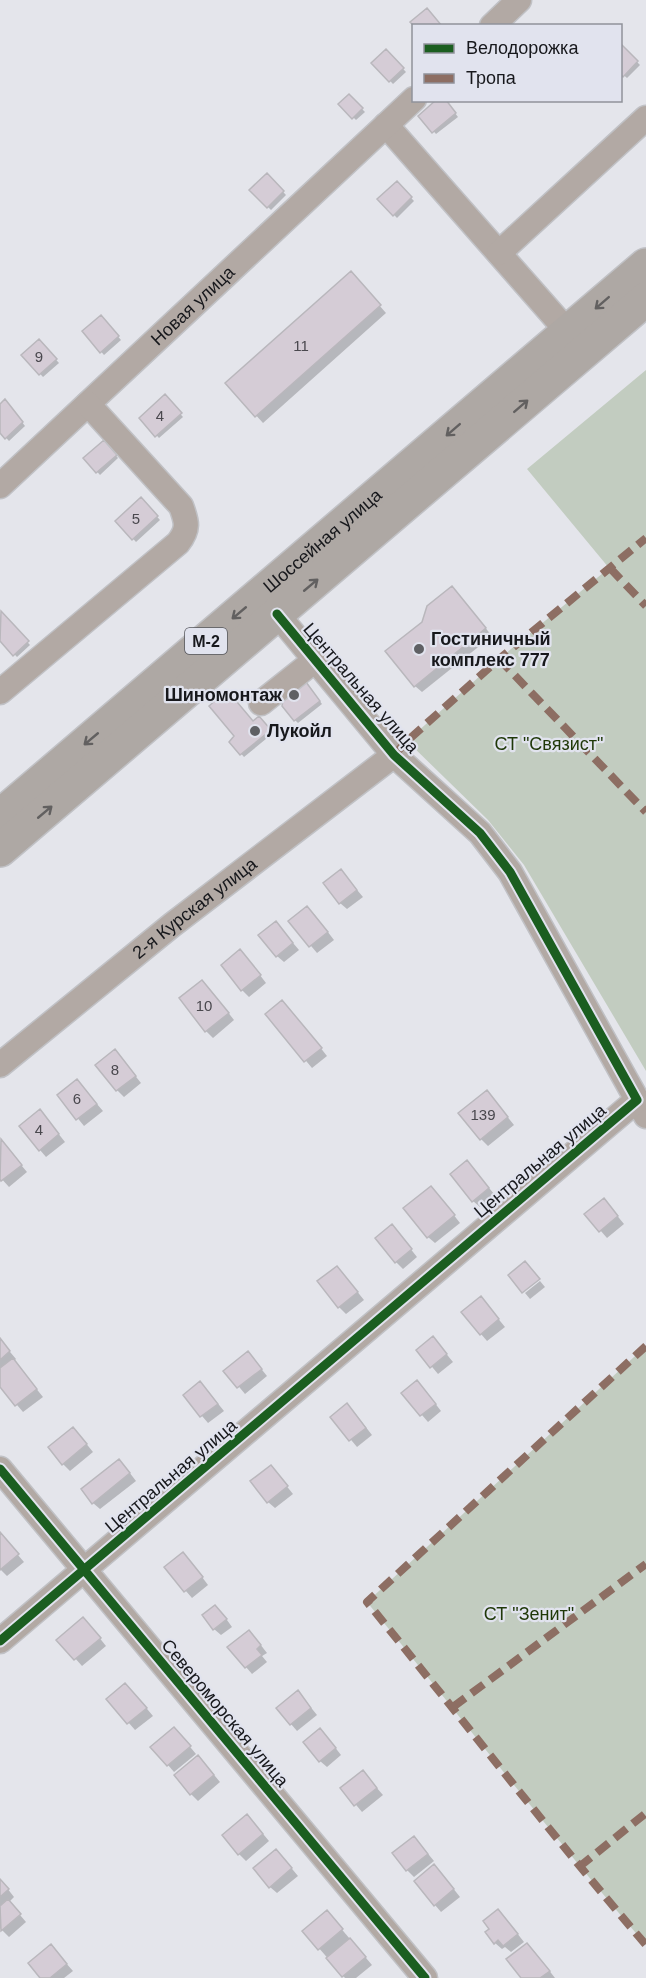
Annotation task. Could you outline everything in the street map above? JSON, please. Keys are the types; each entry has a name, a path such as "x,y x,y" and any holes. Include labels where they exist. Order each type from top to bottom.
{"highway":[{"name":"Шоссейная улица","path":"0,816 646,266"},
{"name":"Шоссейная улица","path":"0,850 646,299"}],"street":[{"path":"494,24 519,0"},
{"name":"Новая улица","path":"0,486 412,101"},
{"path":"499,253 646,118"},
{"path":"386,125 568,332"},
{"path":"0,692 178,543 186,533 186,519 181,506 88,404"},
{"name":"Центральная улица","path":"0,1641 642,1108 510,872 480,833 394,755 277,614"},
{"path":"261,703 315,660"},
{"name":"2-я Курская улица","path":"0,1065 172,925 394,755"},
{"name":"Североморская улица","path":"0,1470 425,1978"}],"green space":[{"name":"СТ \"Связист\"","path":"646,370 646,1071 524,865 488,820 407,741 499,659 609,568 527,469"},
{"name":"СТ \"Зенит\"","path":"646,1346 646,1945 367,1602"}],"building":[{"path":"427,8 440,24 412,24 410,22"},
{"path":"622,45 638,61 622,76"},
{"path":"386,49 404,68 389,82 371,63"},
{"path":"349,94 363,108 352,119 338,104"},
{"path":"434,102 448,102 456,113 432,133 418,116"},
{"path":"267,173 284,191 267,208 249,190"},
{"path":"397,181 412,197 393,216 377,199"},
{"path":"351,271 381,305 255,417 225,383"},
{"path":"101,315 119,336 100,353 82,331"},
{"path":"39,339 57,359 39,375 21,355"},
{"path":"165,394 182,413 155,437 139,418"},
{"path":"5,399 23,422 5,439 0,433 0,404"},
{"path":"104,440 117,455 96,473 83,458"},
{"path":"141,497 158,516 132,540 115,521"},
{"path":"452,586 486,628 414,687 385,651 422,622 427,606"},
{"path":"1,611 29,641 13,656 0,641"},
{"path":"306,682 320,701 294,721 282,706 283,700"},
{"path":"227,690 253,721 259,716 271,730 240,755 229,742 234,736 209,706"},
{"path":"341,869 357,890 339,904 323,883"},
{"path":"307,906 328,932 309,947 288,921"},
{"path":"276,921 293,943 276,957 258,935"},
{"path":"240,949 261,975 241,991 221,965"},
{"path":"202,980 229,1013 205,1032 179,998"},
{"path":"282,1000 322,1048 304,1062 265,1014"},
{"path":"115,1049 136,1076 116,1091 95,1065"},
{"path":"77,1079 97,1104 76,1120 57,1095"},
{"path":"487,1090 508,1117 480,1140 458,1113"},
{"path":"40,1109 59,1134 39,1151 19,1126"},
{"path":"1,1139 22,1165 1,1181 0,1179"},
{"path":"467,1160 489,1188 472,1202 450,1174"},
{"path":"431,1186 455,1215 427,1238 403,1208"},
{"path":"604,1198 618,1216 599,1232 584,1214"},
{"path":"392,1224 412,1249 395,1263 375,1238"},
{"path":"525,1261 540,1279 522,1293 508,1275"},
{"path":"337,1266 358,1292 338,1308 317,1281"},
{"path":"481,1296 499,1319 480,1335 461,1312"},
{"path":"433,1336 447,1354 430,1368 416,1350"},
{"path":"0,1338 10,1351 0,1360"},
{"path":"248,1351 262,1369 237,1388 223,1371"},
{"path":"13,1358 37,1389 15,1406 0,1387 0,1368"},
{"path":"417,1380 436,1404 420,1416 401,1393"},
{"path":"200,1381 218,1404 200,1417 183,1395"},
{"path":"347,1403 366,1428 349,1441 330,1417"},
{"path":"73,1427 87,1444 62,1465 48,1447"},
{"path":"119,1459 130,1473 92,1504 81,1489"},
{"path":"271,1465 288,1486 267,1503 250,1481"},
{"path":"0,1532 19,1554 0,1570"},
{"path":"183,1552 203,1577 184,1592 164,1567"},
{"path":"215,1605 227,1619 213,1630 202,1615"},
{"path":"83,1617 101,1638 74,1660 56,1640"},
{"path":"249,1630 261,1645 257,1649 262,1655 245,1668 227,1647"},
{"path":"125,1683 147,1708 127,1724 106,1699"},
{"path":"298,1690 311,1708 290,1725 276,1708"},
{"path":"174,1727 191,1746 167,1766 150,1747"},
{"path":"320,1728 336,1748 319,1762 303,1742"},
{"path":"198,1755 214,1775 190,1795 174,1775"},
{"path":"363,1770 377,1788 354,1806 340,1788"},
{"path":"247,1814 263,1834 238,1855 222,1835"},
{"path":"414,1836 428,1854 406,1871 392,1853"},
{"path":"276,1849 292,1868 269,1888 253,1868"},
{"path":"434,1864 454,1889 434,1906 414,1881"},
{"path":"0,1879 9,1889 0,1897"},
{"path":"8,1899 21,1914 1,1931 0,1906"},
{"path":"498,1909 518,1934 503,1946 498,1940 494,1944 485,1932 489,1929 483,1921"},
{"path":"327,1910 343,1929 318,1950 302,1931"},
{"path":"350,1938 366,1957 342,1977 326,1958"},
{"path":"527,1943 550,1971 540,1978 521,1978 506,1959"},
{"path":"51,1944 67,1964 50,1978 40,1978 28,1963"}],"marked path":[{"path":"394,755 499,659 646,538"},
{"path":"610,568 646,606"},
{"path":"499,659 646,812"},
{"path":"646,1346 367,1602 646,1945"},
{"path":"453,1707 646,1564"},
{"path":"579,1867 646,1813"}],"cycle path":[{"path":"0,1641 637,1100 510,872 480,833 394,755 277,614"},
{"path":"0,1469 425,1978"}],"place":[{"name":"Гостиничный комплекс 777","path":"419,649"},
{"name":"Шиномонтаж","path":"294,695"},
{"name":"Лукойл","path":"255,731"}]}
